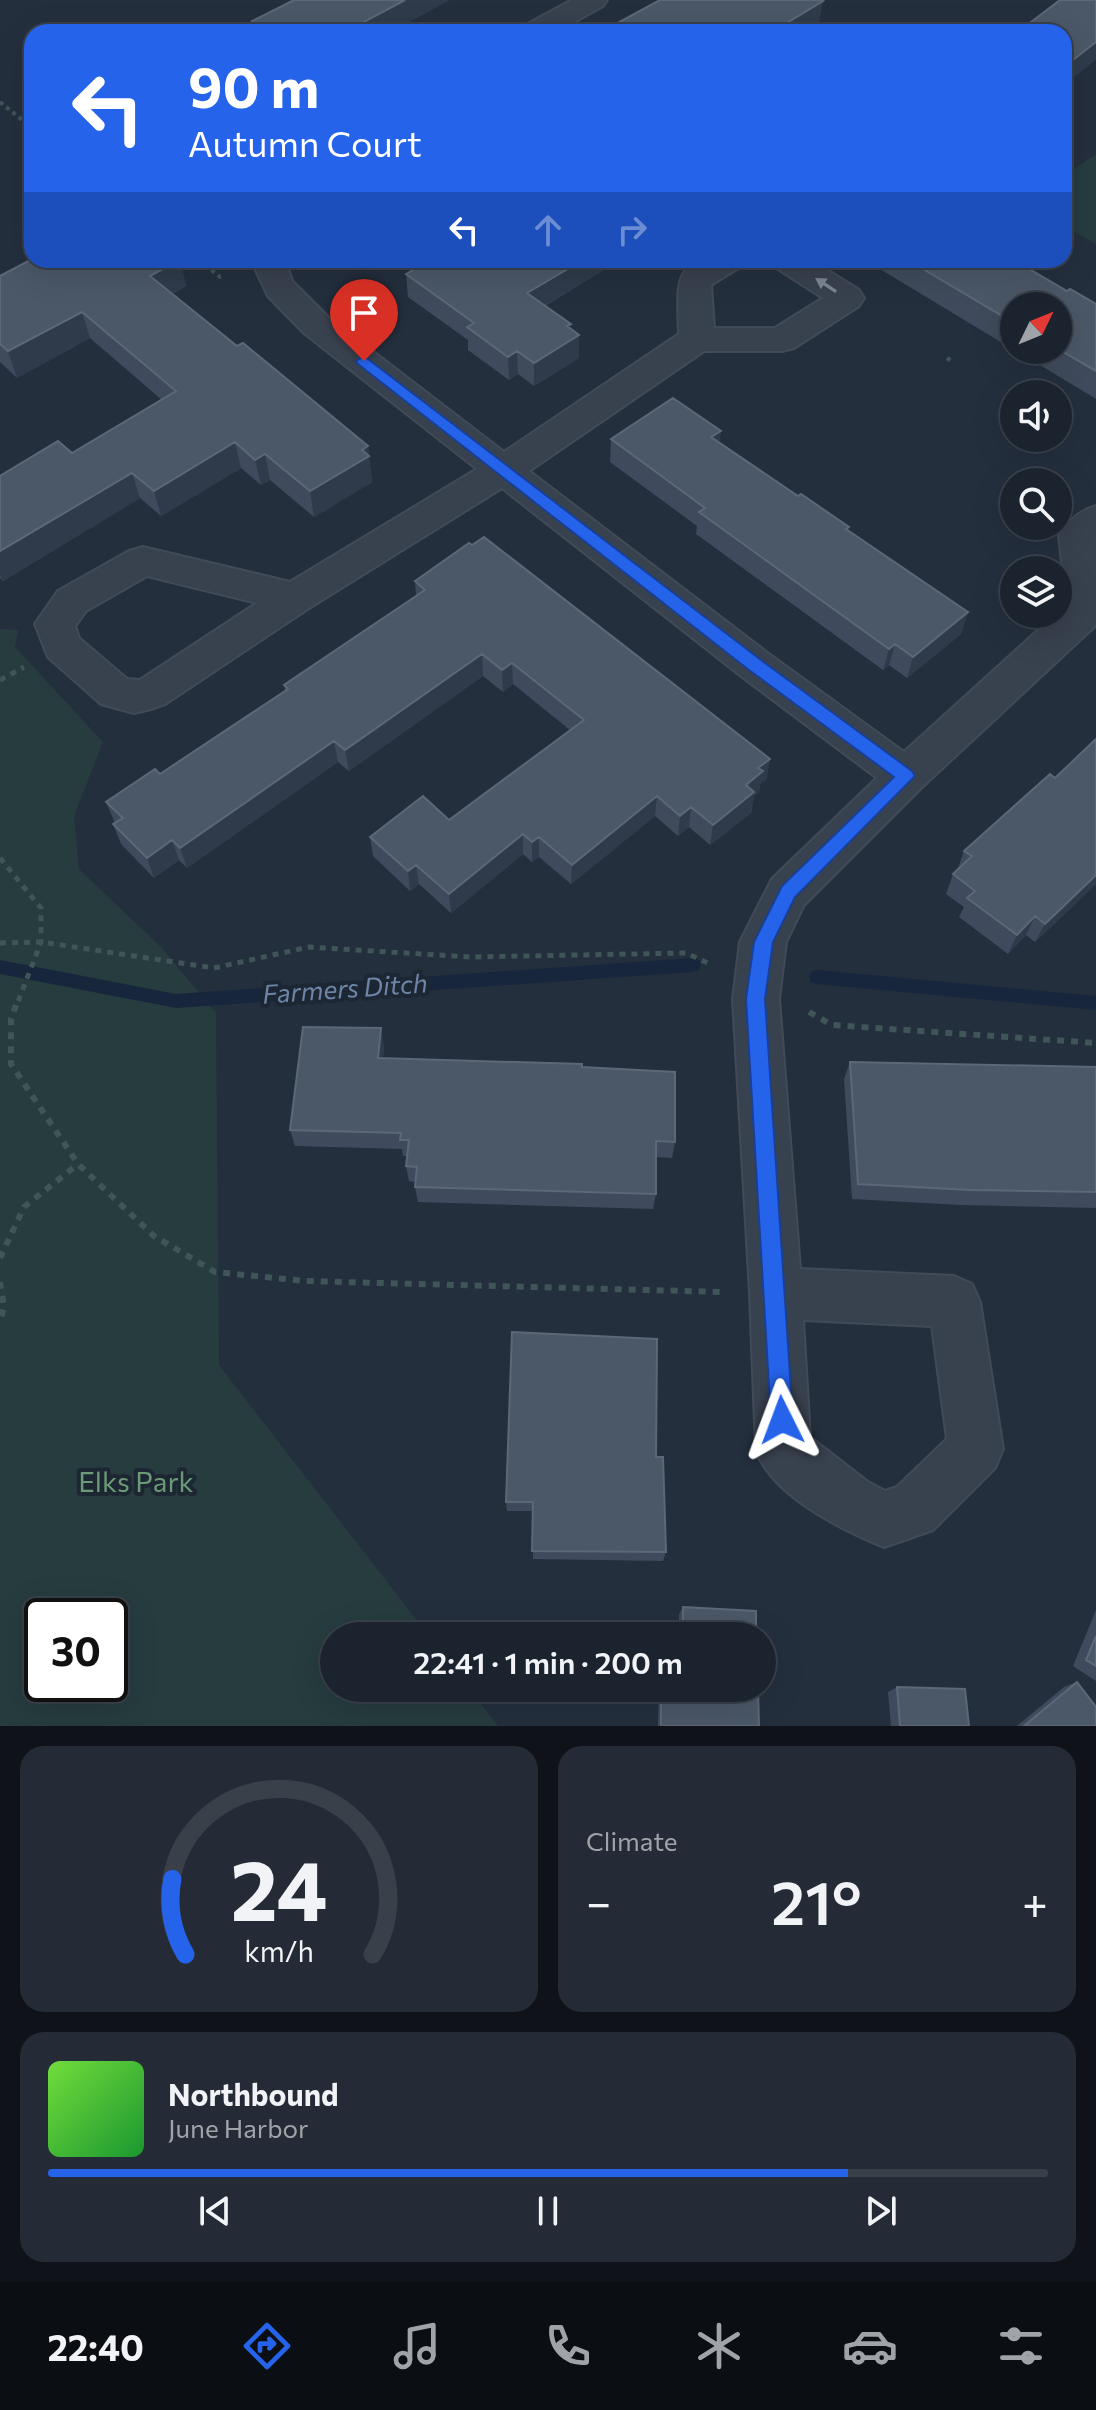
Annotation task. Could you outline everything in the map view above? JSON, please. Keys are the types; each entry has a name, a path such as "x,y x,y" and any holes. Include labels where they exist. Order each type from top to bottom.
{"street":[{"path":"549,24 593,0"},
{"path":"269,268 290,301 316,325 906,776"},
{"path":"697,339 694,281 715,268"},
{"path":"295,598 143,561 72,601 55,624 62,646 115,693 134,697 151,693 295,598 505,469 697,339 782,340 847,298 800,268"},
{"path":"776,1293 954,1302 976,1449 913,1510 884,1519 848,1502 783,1451 757,985 763,942 788,892 906,776 1092,609 1078,536 1096,520"}],"path":[{"path":"0,102 24,122"},
{"path":"947,358 953,362"},
{"path":"0,858 41,908 41,942 11,1019 11,1064 78,1164 154,1236 215,1272 305,1281 776,1293"},
{"path":"0,943 41,942 214,968 309,947 470,957 686,953 757,985 832,1025 1096,1043"},
{"path":"0,1258 24,1207 78,1164"},
{"path":"0,1282 4,1307 0,1322"}],"green space":[{"path":"1096,154 1096,244 1072,230 1072,170"},
{"name":"Elks Park","path":"0,629 18,630 15,647 103,742 74,816 79,869 161,947 216,1013 219,1365 418,1622 320,1622 320,1702 480,1702 498,1726 0,1726"}],"building":[{"path":"294,0 405,0 360,24 257,24 252,21"},
{"path":"660,0 823,1 785,24 616,24"},
{"path":"1060,0 1096,0 1096,42 1072,61 1072,24 1028,24"},
{"path":"24,263 24,268 164,268 150,276 237,346 243,343 368,446 362,450 369,456 310,491 265,454 255,460 235,442 154,491 132,473 0,551 0,476 58,441 72,453 176,391 82,312 8,351 0,344 0,276"},
{"path":"417,268 569,268 527,293 571,324 567,326 579,335 534,363 517,351 508,357 467,327 474,323 406,274"},
{"path":"921,268 1028,268 1096,304 1096,371 1072,357 1072,292 1000,292 1000,315"},
{"path":"673,398 721,431 711,437 798,496 801,494 849,527 846,529 968,612 913,657 895,644 889,649 699,512 705,508 611,439"},
{"path":"484,537 770,759 758,768 763,771 746,785 754,792 713,825 691,807 680,816 657,796 572,865 539,837 532,842 523,834 449,894 416,865 408,871 370,837 423,796 449,820 584,720 512,663 502,670 482,654 345,750 334,741 180,848 172,840 147,858 113,824 123,818 106,802 155,769 160,774 288,689 284,685 425,590 415,581 469,543 472,545"},
{"path":"1096,739 1096,875 1045,924 1035,916 1017,935 967,898 975,891 953,874 972,856 964,851 1050,774 1055,778"},
{"path":"303,1027 381,1028 378,1058 582,1064 582,1067 675,1072 675,1142 656,1141 656,1194 415,1187 417,1167 406,1166 409,1140 400,1140 401,1133 290,1130"},
{"path":"850,1062 1096,1067 1096,1192 858,1184"},
{"path":"512,1332 657,1339 656,1457 663,1457 666,1552 532,1551 533,1502 506,1502"},
{"path":"683,1607 756,1611 756,1622 683,1622"},
{"path":"1096,1636 1096,1666 1086,1660"},
{"path":"1077,1682 1096,1707 1096,1726 1024,1726"},
{"path":"897,1687 965,1689 969,1726 900,1726"},
{"path":"661,1702 758,1702 759,1726 661,1726"}],"waterway":[{"name":"Farmers Ditch","path":"0,967 176,1001 693,965"},
{"name":"Farmers Ditch","path":"817,977 1096,1003"}],"route":[{"path":"364,361 755,665 906,776 788,892 763,942 756,999 782,1420"}]}
